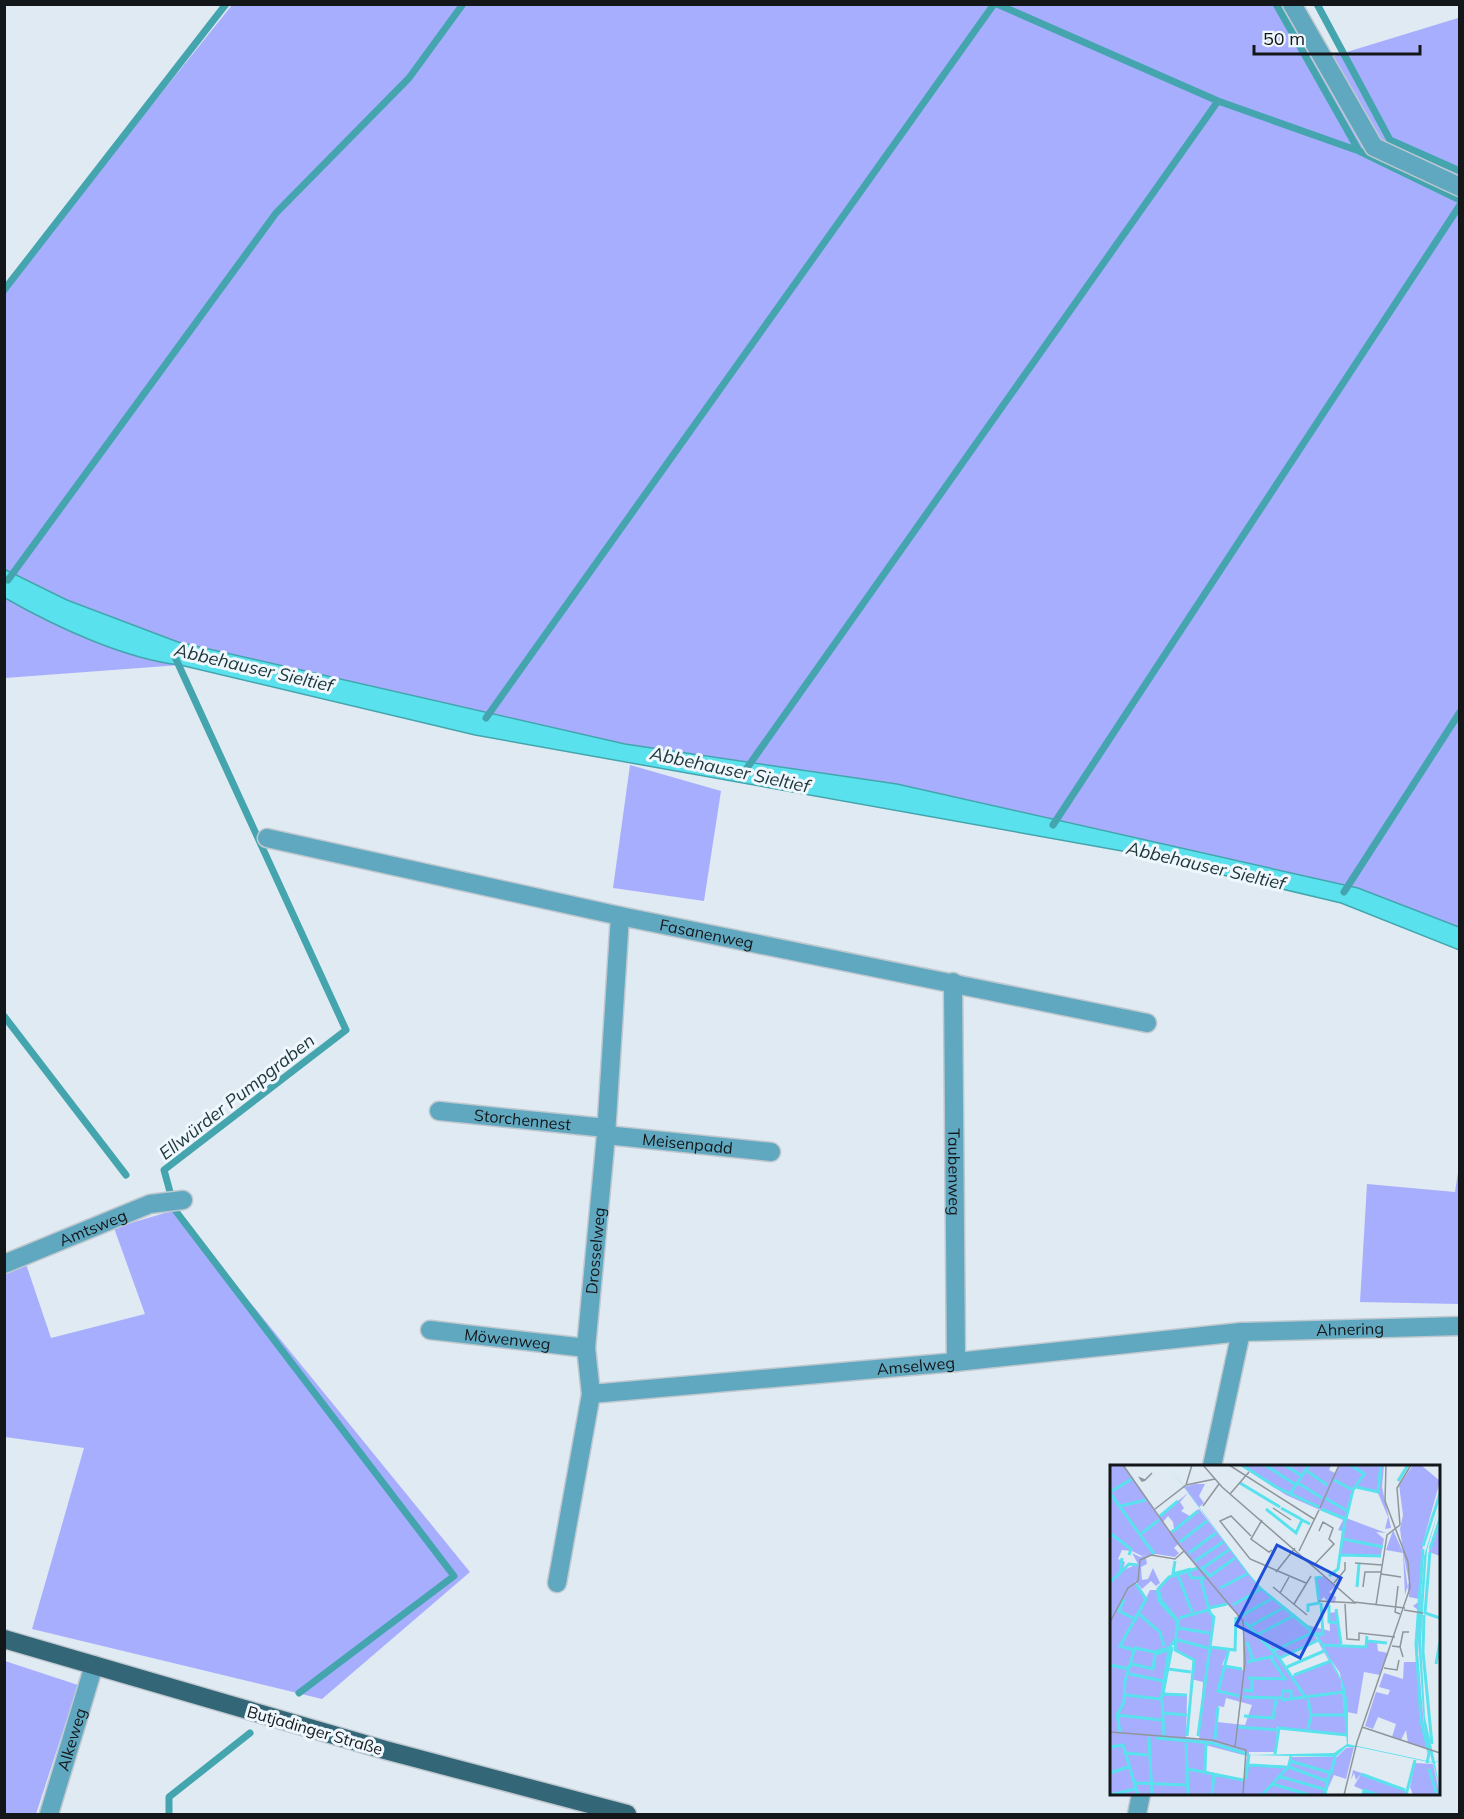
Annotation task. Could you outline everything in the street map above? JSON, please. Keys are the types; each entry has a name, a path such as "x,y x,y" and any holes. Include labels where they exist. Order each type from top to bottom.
{"main road":[{"name":"Butjadinger Straße","path":"4,1639 605,1812 627,1815"}],"street":[{"path":"1292,4 1374,147 1460,187"},
{"name":"Fasanenweg","path":"267,838 620,916 1147,1023"},
{"name":"Drosselweg","path":"557,1582 591,1394 586,1348 606,1131 620,916"},
{"name":"Taubenweg","path":"953,982 956,1362"},
{"name":"Storchennest","path":"439,1112 606,1131"},
{"name":"Meisenpadd","path":"606,1131 771,1152"},
{"name":"Amtsweg","path":"4,1264 150,1204 183,1200"},
{"name":"Ahnering","path":"1241,1332 1460,1326"},
{"name":"Möwenweg","path":"430,1330 586,1348"},
{"path":"1212,1465 1241,1332"},
{"name":"Amselweg","path":"591,1394 956,1362 1241,1332"},
{"name":"Alkeweg","path":"49,1815 94,1665"},
{"path":"1137,1815 1141,1795"}],"shaded area":[{"path":"1291,4 1324,59 1458,18 1460,21 1459,927 1358,888 897,784 625,744 178,642 67,600 5,569 4,289 232,5"},
{"path":"5,598 67,630 113,649 158,662 180,665 5,678"},
{"path":"630,765 721,791 704,901 613,888"},
{"path":"1459,1166 1459,1304 1360,1302 1367,1184 1455,1192"},
{"path":"175,1210 470,1572 322,1699 32,1629 84,1448 5,1437 5,1263 23,1255 51,1338 145,1314 114,1228"},
{"path":"5,1661 78,1685 36,1814 5,1814"}],"water":[{"name":"Abbehauser Sieltief","path":"4,569 67,600 178,642 625,744 897,784 1358,888 1459,927 1459,950 1341,903 1122,851 475,735 180,665 158,662 90,640 5,598"}],"waterway":[{"path":"4,290 226,4"},
{"path":"8,580 276,213 409,78 463,4"},
{"path":"486,718 994,4"},
{"path":"997,4 1218,101 1359,151 1460,200"},
{"path":"1276,4 1359,151"},
{"path":"1317,4 1390,140 1460,171"},
{"name":"Abbehauser Sieltief","path":"747,768 1218,101"},
{"path":"1053,825 1460,205"},
{"name":"Ellwürder Pumpgraben","path":"175,657 346,1030 164,1170 175,1210 454,1576 299,1693"},
{"path":"1344,892 1460,712"},
{"path":"4,1016 126,1175"},
{"name":"Ellwürder Pumpgraben","path":"169,1814 169,1797 250,1733"}]}
